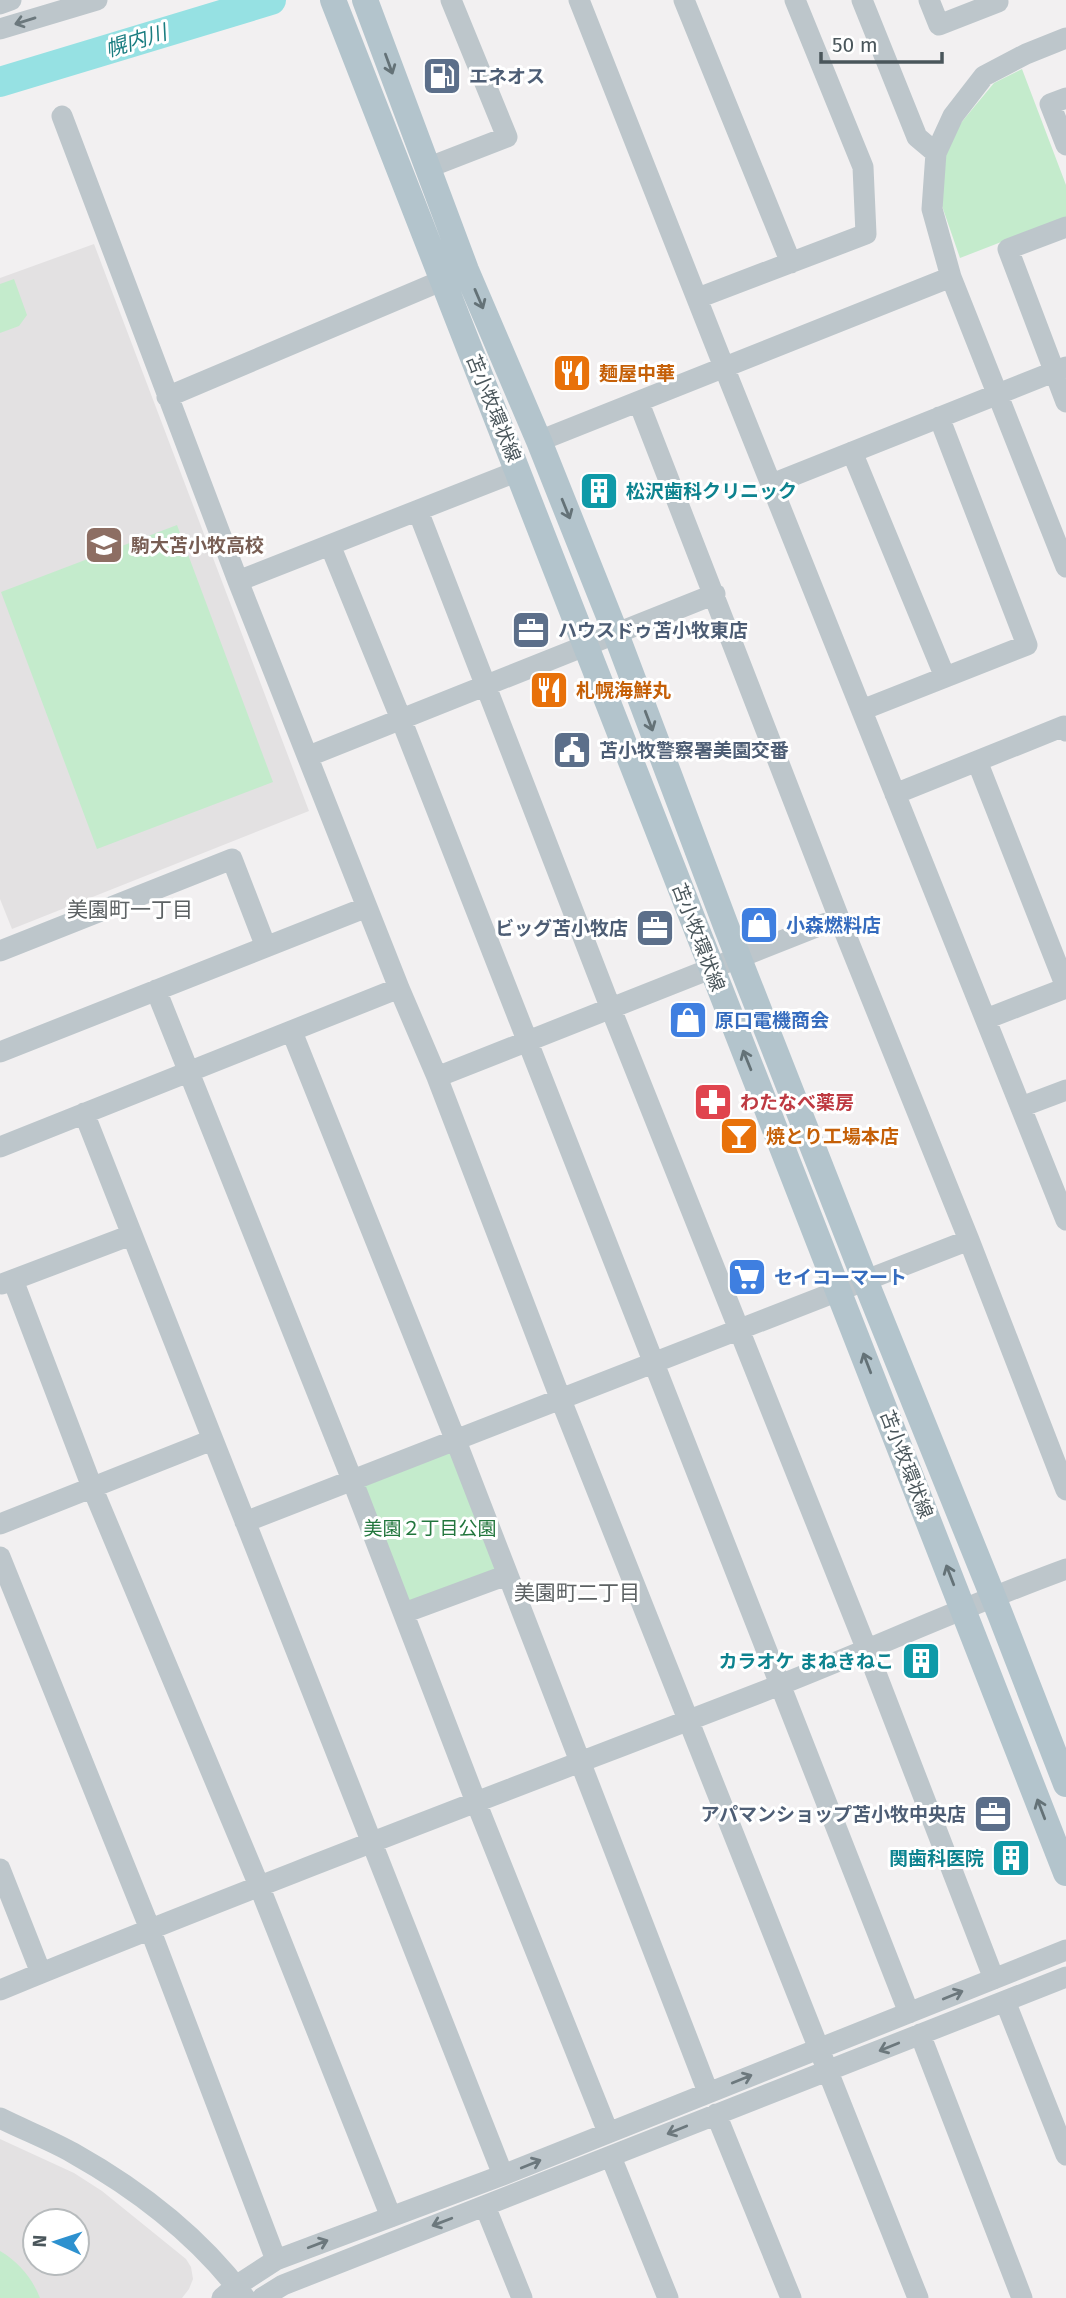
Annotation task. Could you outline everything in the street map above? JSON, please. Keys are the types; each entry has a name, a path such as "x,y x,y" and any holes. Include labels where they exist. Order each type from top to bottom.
{"main road":[{"name":"苫小牧環状線","path":"365,0 427,168 455,275 518,471 1066,1873"},
{"name":"苫小牧環状線","path":"334,3 455,275 539,442 616,634 865,1280 1066,1784"}],"street":[{"path":"0,4 11,0"},
{"path":"0,29 97,0"},
{"path":"427,168 507,137 451,0"},
{"path":"579,0 895,794 1063,1206"},
{"path":"684,0 791,263"},
{"path":"698,298 866,234 863,167 795,0"},
{"path":"862,0 917,137 936,153"},
{"path":"929,0 939,25 998,2 997,0"},
{"path":"1066,37 984,76 953,116 936,153 932,209 951,277 1066,567"},
{"path":"1066,98 1051,104 1066,145"},
{"path":"62,117 238,581 399,988 437,1077 561,1399 918,2298"},
{"path":"1066,227 1008,249 1060,369 1066,402"},
{"path":"167,397 455,275"},
{"path":"539,442 951,277"},
{"path":"772,484 1060,369"},
{"path":"639,403 839,918 1066,1490"},
{"path":"862,710 1027,645 939,417"},
{"path":"852,453 945,677"},
{"path":"238,581 518,471"},
{"path":"418,510 611,1009 995,1979"},
{"path":"330,545 401,719 652,1363 782,1684 909,2013"},
{"path":"309,756 715,594"},
{"path":"895,794 1064,726 1066,731"},
{"path":"977,761 1066,988 986,1019"},
{"path":"0,951 232,859 266,947"},
{"path":"0,1051 367,907"},
{"path":"437,1077 839,918"},
{"path":"0,1147 399,988"},
{"path":"156,990 353,1482 476,1802 608,2132"},
{"path":"292,1031 456,1441 708,2092"},
{"path":"1021,1107 1066,1090"},
{"path":"84,1114 503,2175"},
{"path":"131,1235 6,1282 260,1888 391,2217"},
{"path":"245,1522 969,1240"},
{"path":"0,1524 212,1440"},
{"path":"0,1557 150,1929 276,2260"},
{"path":"0,1990 150,1929 782,1684 963,1607 1066,1569"},
{"path":"404,1613 507,1575"},
{"path":"0,1869 41,1973"},
{"path":"0,2119 71,2152 135,2191 188,2234 234,2294 276,2260 503,2175 1066,1950"},
{"path":"262,2298 283,2284 1066,1977"},
{"path":"1005,2001 1066,2155"},
{"path":"920,2034 1022,2298"},
{"path":"716,2114 791,2298"},
{"path":"611,2157 667,2298"},
{"path":"485,2206 522,2298"}],"shaded area":[{"name":"駒大苫小牧高校","path":"94,244 309,811 12,929 0,899 0,278"},
{"path":"0,2139 74,2173 102,2191 186,2259 193,2279 182,2298 0,2298"}],"green space":[{"path":"1022,69 1066,185 1066,217 960,258 942,206 944,159 960,124 994,83"},
{"path":"14,279 27,315 19,326 0,333 0,284"},
{"path":"177,525 273,782 97,849 1,592"},
{"name":"美園２丁目公園","path":"456,1441 507,1575 404,1613 353,1482"},
{"path":"0,2251 21,2268 21,2277 28,2277 40,2298 0,2298"}],"waterway":[{"name":"幌内川","path":"0,82 271,0"}],"place":[{"name":"エネオス","path":"442,76"},
{"name":"麺屋中華","path":"572,373"},
{"name":"松沢歯科クリニック","path":"599,491"},
{"name":"駒大苫小牧高校","path":"104,545"},
{"name":"ハウスドゥ苫小牧東店","path":"531,630"},
{"name":"札幌海鮮丸","path":"549,690"},
{"name":"苫小牧警察署美園交番","path":"572,750"},
{"name":"小森燃料店","path":"759,925"},
{"name":"ビッグ苫小牧店","path":"655,928"},
{"name":"原口電機商会","path":"688,1020"},
{"name":"わたなべ薬房","path":"713,1102"},
{"name":"焼とり工場本店","path":"739,1136"},
{"name":"セイコーマート","path":"747,1277"},
{"name":"カラオケ まねきねこ","path":"921,1661"},
{"name":"アパマンショップ苫小牧中央店","path":"993,1814"},
{"name":"関歯科医院","path":"1011,1858"}],"district":[{"name":"美園町一丁目","path":"130,910"},
{"name":"美園町二丁目","path":"577,1593"}]}
